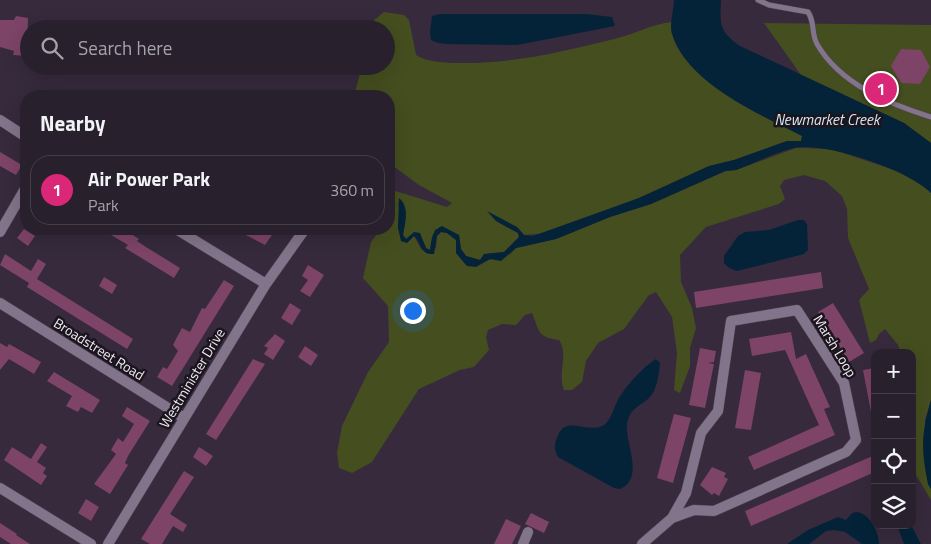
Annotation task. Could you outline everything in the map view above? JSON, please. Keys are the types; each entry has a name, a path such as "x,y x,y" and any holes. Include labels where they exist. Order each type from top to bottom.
{"street":[{"path":"0,120 20,132"},
{"path":"0,232 20,197"},
{"path":"186,235 266,284"},
{"name":"Westminister Drive","path":"108,544 266,284 300,235"},
{"name":"Broadstreet Road","path":"0,303 184,418"},
{"name":"Marsh Loop","path":"646,542 672,518 686,493 701,433 718,411 731,321 797,310 844,383 856,440 846,452 714,511 694,510 672,518"},
{"path":"0,488 91,544"},
{"path":"522,544 528,532"}],"lane":[{"path":"758,0 769,5 808,12 813,24 814,38 837,68 886,100 931,117"}],"green space":[{"path":"384,12 404,15 409,20 416,55 433,61 452,63 503,61 541,55 618,38 672,22 674,40 685,58 701,75 743,105 802,136 801,141 787,141 734,160 709,166 639,198 546,233 524,235 517,227 496,221 518,233 519,237 504,252 485,254 480,260 466,256 461,249 459,235 435,229 430,250 426,248 419,233 406,239 403,235 406,211 398,202 400,213 398,228 407,243 414,236 421,249 428,254 436,248 437,236 441,232 447,233 456,240 456,253 467,266 510,254 516,248 556,239 610,217 651,204 726,171 736,170 796,148 831,149 900,172 929,190 931,193 931,400 925,420 928,484 931,489 931,500 916,475 916,349 900,349 885,329 876,340 870,343 859,300 869,289 848,238 847,209 842,196 825,181 804,175 784,180 780,186 785,199 779,204 706,227 680,255 681,282 692,308 696,328 690,348 690,366 680,393 674,390 677,353 672,317 656,292 649,295 624,329 598,343 586,361 582,382 572,390 564,390 562,384 563,351 559,340 540,333 532,313 525,315 516,325 502,324 488,330 486,337 489,350 474,367 460,370 419,389 372,462 352,473 339,468 337,453 342,426 368,372 389,342 388,306 363,278 371,242 376,235 395,235 395,191 447,207 452,203 419,185 395,167 395,90 356,90 360,75 395,75 395,20 374,20"},
{"path":"764,23 931,25 931,143 904,123 801,75"}],"water":[{"name":"Newmarket Creek","path":"674,0 721,0 722,27 728,36 740,46 904,123 931,143 931,193 905,175 866,159 825,149 794,148 736,170 725,171 651,204 610,217 556,239 516,248 501,261 490,259 476,267 467,266 456,253 456,240 447,233 441,232 437,236 434,254 426,253 414,236 407,243 401,241 398,228 399,198 406,210 403,235 406,239 414,232 420,233 426,248 430,250 434,233 442,226 459,235 461,249 466,256 480,260 484,254 504,252 519,237 518,233 496,221 487,211 517,227 524,235 533,236 639,198 709,166 734,160 787,141 801,141 802,136 727,96 693,68 681,52 672,34"},
{"path":"440,14 586,14 612,17 615,26 517,45 447,44 431,40 432,16"},
{"path":"798,220 804,220 807,224 808,250 804,254 737,271 729,268 724,263 724,256 738,236 745,232 769,230"},
{"path":"656,359 660,363 654,392 634,409 628,420 627,432 633,469 627,484 620,489 614,488 558,457 555,445 557,438 565,427 591,428 604,425 626,388 641,371"},
{"path":"931,400 931,489 928,484 923,442 925,423"},
{"path":"852,513 862,513 870,520 871,529 875,529 879,544 862,544 845,532 834,530 826,531 809,544 787,544 808,530 838,517 846,520"},
{"path":"898,529 913,529 921,544 904,544"}],"building":[{"path":"16,16 28,18 28,20 20,20 20,56 13,55 14,51 0,47 0,20 14,20"},
{"path":"901,49 921,50 930,67 920,84 901,83 891,66"},
{"path":"0,152 20,164 20,168 16,175 0,166"},
{"path":"20,234 35,236 28,246 17,238"},
{"path":"111,235 133,235 139,239 137,241 180,268 174,278 125,248 128,245"},
{"path":"246,235 272,235 265,245"},
{"path":"5,254 31,271 38,259 46,264 37,279 133,339 127,349 27,287 29,283 0,265"},
{"path":"308,265 324,275 310,297 300,291 308,280 302,276"},
{"path":"821,272 823,288 696,308 694,292"},
{"path":"104,277 117,285 112,294 99,286"},
{"path":"224,280 234,286 172,386 157,377 163,367 167,369 178,351 173,345 182,328 190,332 202,308 205,309"},
{"path":"290,303 301,310 292,325 281,318"},
{"path":"833,303 864,353 849,362 818,312"},
{"path":"791,332 796,359 806,354 830,407 824,409 835,435 754,470 748,457 819,425 785,350 752,356 749,339"},
{"path":"275,334 285,341 273,360 264,354 268,348 264,346"},
{"path":"0,343 7,347 9,344 41,362 34,374 9,359 0,370"},
{"path":"305,346 318,355 311,366 298,357"},
{"path":"700,348 716,351 714,362 708,363 714,364 705,408 689,405"},
{"path":"253,359 265,364 216,440 206,434"},
{"path":"871,369 871,412 863,370"},
{"path":"745,370 761,373 751,430 735,428"},
{"path":"54,372 100,400 92,413 81,407 78,412 66,406 72,396 47,381"},
{"path":"127,407 150,421 128,456 125,463 128,465 110,494 94,484 116,454 111,450 118,438 123,442 134,424 122,416"},
{"path":"674,414 691,418 673,483 657,478"},
{"path":"41,443 47,447 37,462 46,468 43,473 47,476 41,485 4,460 12,447 31,459"},
{"path":"199,447 213,456 206,466 193,457"},
{"path":"871,457 871,474 751,526 745,511"},
{"path":"712,467 726,473 724,477 728,479 719,496 714,493 712,495 700,485"},
{"path":"184,471 194,477 170,514 187,525 183,532 173,526 162,544 150,544 141,539"},
{"path":"86,499 99,507 91,521 78,513"},
{"path":"531,513 549,522 544,533 525,524"},
{"path":"506,519 521,526 512,544 494,544"},
{"path":"0,523 30,544 11,544 0,537"}],"place":[{"name":"Air Power Park","path":"881,89"}]}
